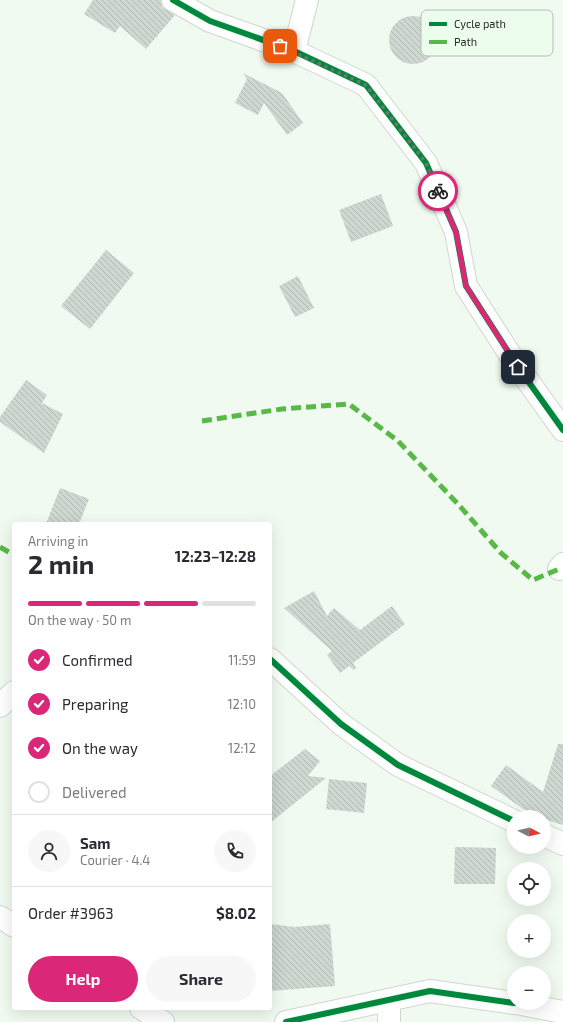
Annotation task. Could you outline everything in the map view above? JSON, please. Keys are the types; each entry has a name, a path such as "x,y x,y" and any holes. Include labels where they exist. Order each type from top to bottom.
{"street":[{"path":"173,0 210,21 294,51 366,85 426,163 456,232 466,286 518,367 563,430"},
{"path":"294,51 306,0"},
{"path":"272,660 341,724 398,764 507,818"},
{"path":"0,706 12,694"},
{"path":"551,838 563,844"},
{"path":"0,917 12,925"},
{"path":"286,1022 430,991 507,1002"},
{"path":"389,1000 389,1022"},
{"path":"144,1010 163,1022"},
{"path":"551,1010 563,1012"}],"building":[{"path":"93,0 161,0 162,7 175,15 146,49 120,26 115,33 84,14"},
{"path":"413,16 421,18 421,56 431,56 422,62 413,64 404,62 396,57 391,49 389,40 391,31 396,23 404,18"},
{"path":"243,73 282,93 303,123 287,135 264,103 258,115 235,103 247,79"},
{"path":"381,194 393,226 351,242 339,210"},
{"path":"106,250 134,273 90,329 61,306"},
{"path":"298,276 314,308 295,317 279,286"},
{"path":"26,380 47,395 42,403 63,414 44,453 0,422 0,417"},
{"path":"60,488 89,499 80,522 47,522"},
{"path":"314,591 327,616 334,608 360,630 392,606 405,624 353,663 356,668 354,670 349,666 340,673 327,655 332,651 284,608"},
{"path":"558,744 563,744 563,825 551,821 551,810 524,810 491,786 506,765 543,792"},
{"path":"305,749 320,761 308,776 326,778 272,821 272,774"},
{"path":"329,779 367,783 364,813 326,809"},
{"path":"455,847 496,848 495,884 454,884"},
{"path":"272,924 295,927 330,924 335,986 272,991"}],"marked path":[{"path":"202,421 282,409 349,404 398,441 457,503 501,553 533,580 559,569"},
{"path":"0,547 12,554"}],"cycle path":[{"path":"173,0 210,21 294,51 366,85 426,163 456,232 466,286 518,367 563,430"},
{"path":"272,661 341,724 398,765 507,818"},
{"path":"286,1022 430,991 507,1002"}],"way so far":[{"path":"280,46 294,51 366,85 426,163 438,191"}],"route":[{"path":"438,191 456,232 466,286 518,367"}]}
